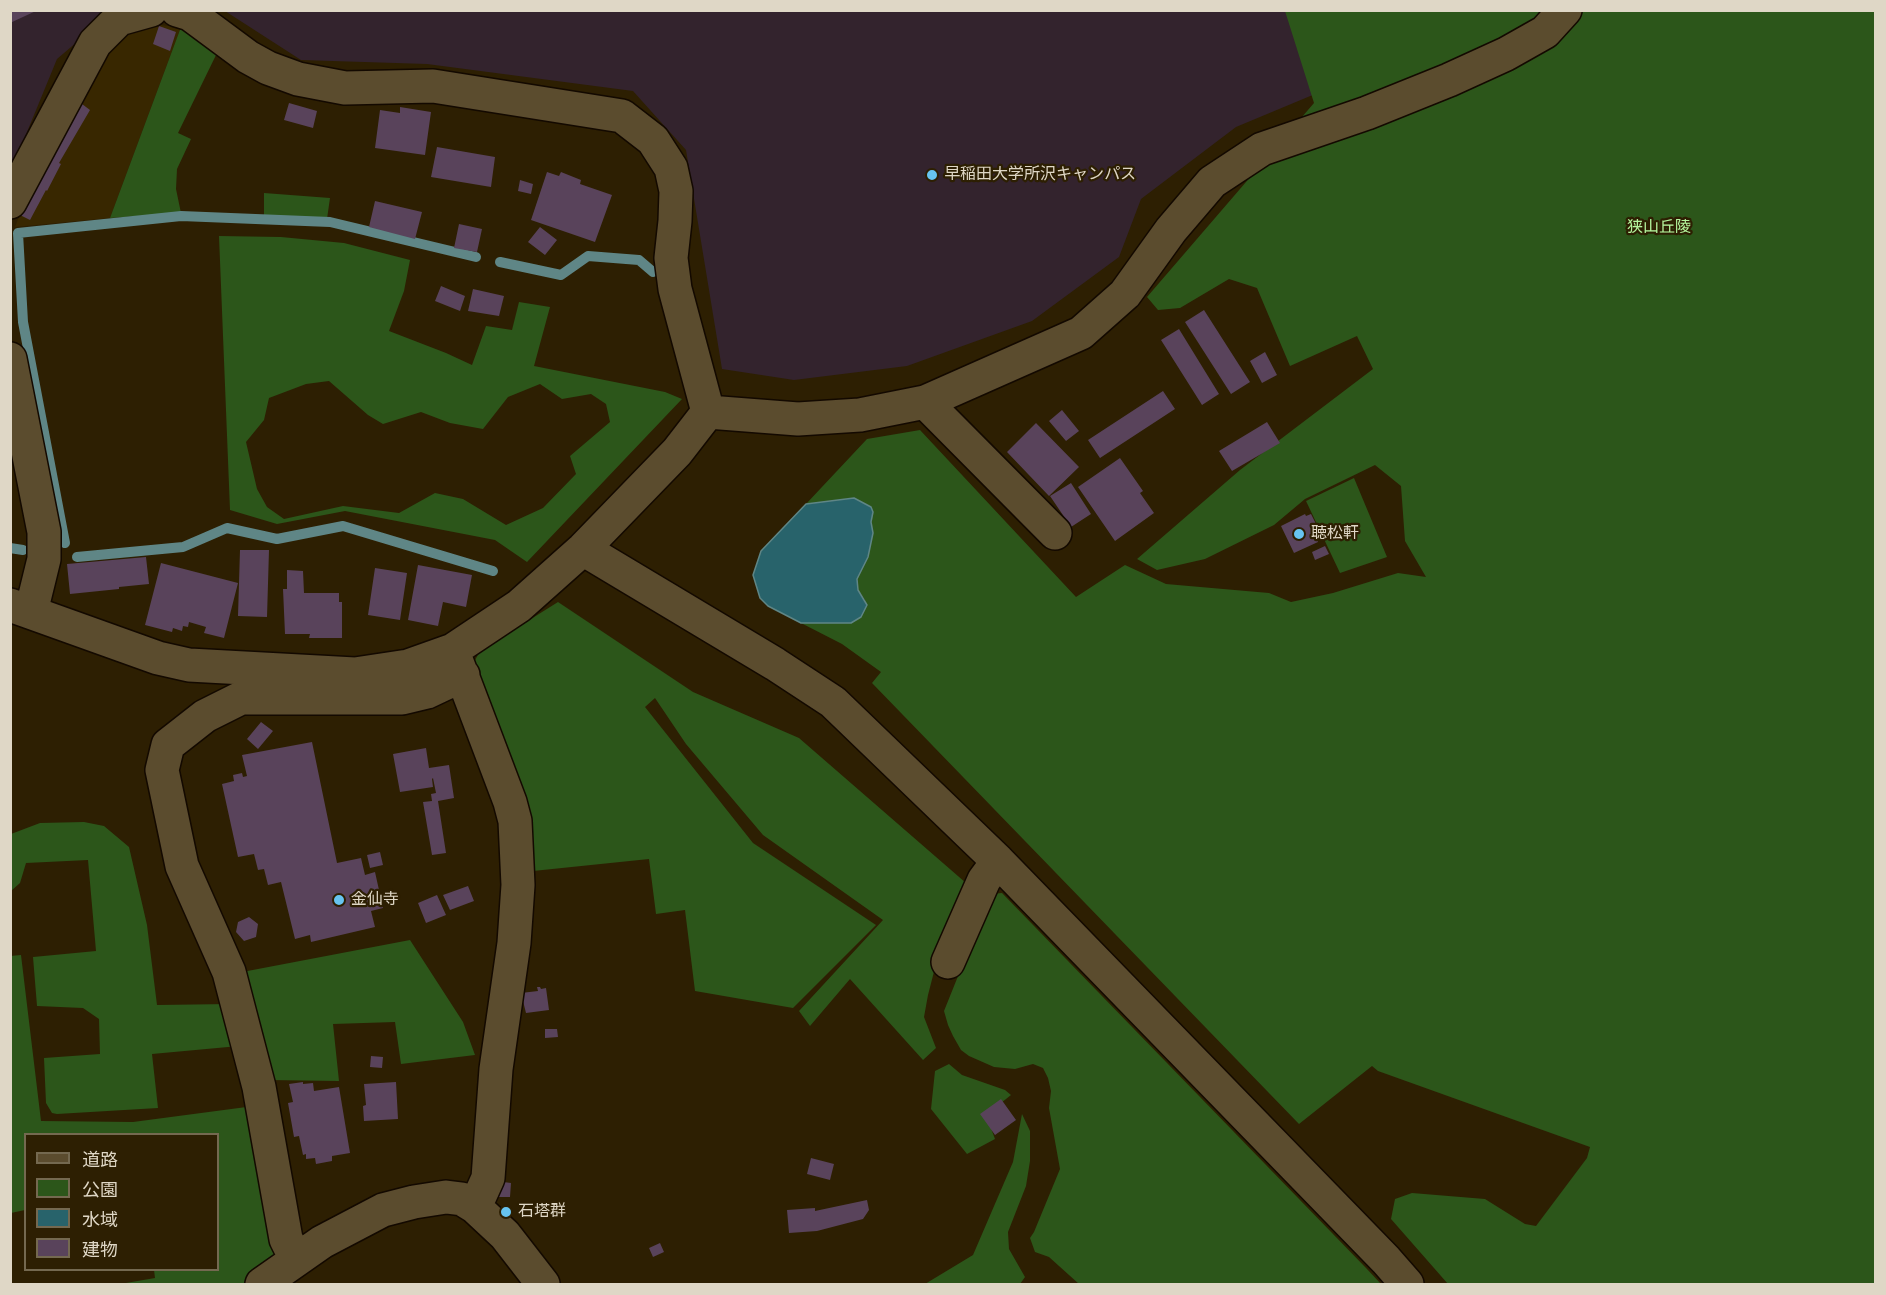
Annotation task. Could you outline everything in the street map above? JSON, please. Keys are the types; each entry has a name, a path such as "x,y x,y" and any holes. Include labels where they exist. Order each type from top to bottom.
{"street":[{"path":"10,202 95,43 119,19 151,10"},
{"path":"177,10 190,14 248,57 268,68 298,79 345,88 433,86 622,117 653,140 671,168 676,190 670,258 675,289 708,412"},
{"path":"708,412 798,419 860,415 925,402 1081,333 1125,294 1171,231 1212,182 1262,149 1367,113 1506,54 1549,18"},
{"path":"10,359 44,532 44,559 21,608 158,658 189,665 356,674 408,666 458,662"},
{"path":"925,402 1055,533"},
{"path":"296,1259 286,1239 259,1087 229,972 182,866 162,770 168,745 205,716 241,698 402,698 427,692 583,549 677,452 708,412"},
{"path":"583,549 775,664 833,702 998,861 1407,1284"},
{"path":"458,662 515,820 518,885 514,944 496,1069 488,1178 475,1207"},
{"path":"948,962 984,880 998,861"},
{"path":"262,1284 296,1259 350,1226 383,1210 446,1197 462,1199 475,1207 506,1235 543,1284"}],"shaded area":[{"path":"11,11 117,11 112,12 57,59 11,171"},
{"name":"早稲田大学所沢キャンパス","path":"225,11 1514,11 1236,127 1141,199 1119,257 1032,321 907,366 794,380 722,369 686,150 633,91 427,64 301,60"},
{"path":"159,25 181,27 110,218 15,227 51,155 111,50 123,35"}],"green space":[{"name":"狭山丘陵","path":"1285,11 1875,11 1875,1284 1448,1284 1391,1219 1395,1199 1412,1193 1485,1199 1525,1224 1536,1226 1587,1158 1590,1147 1378,1071 1372,1066 1299,1124 872,683 881,672 842,644 801,623 851,623 865,600 858,590 857,579 868,557 873,533 871,522 873,512 854,498 806,504 867,439 920,430 1076,597 1125,565 1166,584 1269,593 1291,602 1333,593 1398,573 1426,577 1405,541 1401,486 1375,465 1305,499 1274,525 1205,559 1157,570 1137,559 1240,470 1373,369 1357,336 1290,366 1257,288 1229,279 1180,308 1158,310 1147,297 1314,103"},
{"path":"181,27 217,53 178,133 191,139 177,169 176,189 181,213 110,218"},
{"path":"264,193 330,198 327,219 264,215"},
{"path":"219,236 281,237 344,243 410,260 404,291 389,331 472,365 486,326 512,330 519,302 550,307 534,366 665,392 682,399 527,562 495,540 345,511 277,524 230,510","holes":["329,381 368,415 383,424 421,412 450,423 483,429 508,397 540,384 562,399 591,394 606,404 610,422 570,456 576,474 543,508 506,525 463,499 435,493 399,513 343,506 284,519 267,507 257,489 246,442 264,420 269,398 306,384"]},
{"path":"1354,478 1387,557 1340,573 1306,501"},
{"path":"558,602 693,692 799,738 966,883 937,960 928,995 924,1017 936,1048 923,1060 850,979 810,1026 799,1011 883,920 763,835 686,744 655,698 645,707 753,843 876,925 793,1008 695,991 685,910 656,914 649,859 533,871 473,664 480,651"},
{"path":"84,822 104,826 129,847 147,925 157,1005 230,1004 239,1046 152,1054 158,1108 57,1114 52,1113 46,1103 44,1058 100,1054 99,1019 83,1008 37,1006 33,957 96,951 88,860 26,863 20,883 11,891 11,834 40,823"},
{"path":"1002,893 1381,1284 1079,1284 1049,1257 1035,1252 1030,1238 1060,1169 1049,1108 1051,1091 1048,1078 1043,1068 1033,1064 1015,1069 994,1067 969,1056 961,1050 953,1036 944,1011 991,894"},
{"path":"410,940 463,1022 475,1055 401,1064 395,1022 333,1024 339,1081 268,1080 237,973"},
{"path":"21,955 41,1121 133,1122 254,1106 284,1258 244,1284 120,1284 155,1278 154,1271 219,1271 219,1133 24,1133 24,1210 11,1213 10,956"},
{"path":"949,1064 962,1075 1005,1090 1011,1095 986,1115 995,1139 967,1154 931,1109 935,1071"},
{"path":"1022,1114 1030,1131 1030,1161 1026,1186 1008,1232 1009,1249 1025,1277 1020,1284 925,1284 973,1255 1013,1162"}],"water":[{"path":"854,498 871,507 873,512 871,522 873,533 868,557 857,579 858,590 867,605 861,617 851,623 801,623 768,606 760,598 753,575 761,551 806,504"}],"building":[{"path":"10,10 38,10 10,23"},
{"path":"159,26 176,32 170,51 153,44"},
{"path":"289,103 317,111 313,128 284,120"},
{"path":"82,104 90,110 59,163 61,164 47,191 30,220 20,215 36,184"},
{"path":"400,107 431,112 425,155 375,148 380,110 400,113"},
{"path":"437,147 495,157 491,187 431,177"},
{"path":"547,172 559,176 561,172 581,180 580,184 612,195 595,242 531,220"},
{"path":"520,180 533,184 531,194 518,191"},
{"path":"375,201 422,212 415,239 369,227"},
{"path":"459,224 482,229 477,252 454,248"},
{"path":"540,227 557,240 545,255 528,242"},
{"path":"441,286 465,296 460,311 435,301"},
{"path":"473,289 504,296 499,316 468,311"},
{"path":"1204,310 1250,382 1231,394 1185,322"},
{"path":"1179,329 1219,394 1202,405 1161,340"},
{"path":"1265,352 1277,375 1262,383 1250,361"},
{"path":"1163,391 1175,409 1100,458 1088,440"},
{"path":"1062,410 1079,431 1066,441 1049,421"},
{"path":"1267,422 1280,443 1232,471 1219,451"},
{"path":"1036,423 1079,467 1049,496 1007,452"},
{"path":"1120,458 1143,491 1140,493 1154,513 1115,541 1078,487"},
{"path":"1071,483 1091,514 1071,527 1050,496"},
{"path":"1305,514 1306,516 1311,514 1322,536 1317,539 1318,542 1294,553 1281,526"},
{"path":"1325,546 1329,554 1315,560 1312,552"},
{"path":"240,550 269,550 267,617 238,616"},
{"path":"146,557 149,584 70,594 67,564"},
{"path":"161,563 238,583 224,638 204,633 206,627 189,622 188,627 183,626 182,631 173,628 172,632 145,625"},
{"path":"418,565 472,575 466,607 443,602 438,626 408,620"},
{"path":"375,568 407,573 400,620 368,615"},
{"path":"287,570 303,571 304,593 339,593 339,602 342,602 342,638 309,638 310,634 285,634 283,589 287,589"},
{"path":"261,722 273,731 258,749 247,739"},
{"path":"312,742 337,863 361,858 365,875 375,872 383,908 371,911 375,927 311,942 310,935 295,939 281,882 268,885 264,869 258,870 254,854 238,857 222,784 234,781 233,775 242,773 243,777 247,776 242,755"},
{"path":"426,748 429,768 449,765 454,798 438,801 446,853 432,855 423,802 432,801 431,794 436,793 433,778 433,787 400,792 393,754"},
{"path":"380,852 383,865 370,868 367,855"},
{"path":"468,886 474,901 450,910 443,895"},
{"path":"437,895 446,915 426,923 418,903"},
{"path":"249,917 258,924 256,937 244,941 236,932 238,922"},
{"path":"537,987 546,988 549,1010 526,1013 521,993 538,991"},
{"path":"545,1029 557,1029 558,1037 545,1038"},
{"path":"371,1056 383,1057 382,1068 370,1067"},
{"path":"303,1082 303,1084 313,1083 314,1091 339,1087 350,1153 332,1156 332,1161 316,1164 315,1158 306,1159 306,1154 303,1155 299,1136 294,1137 288,1103 293,1102 289,1084"},
{"path":"396,1082 398,1119 364,1121 363,1106 366,1105 364,1084"},
{"path":"1001,1099 1016,1120 995,1135 980,1114"},
{"path":"811,1158 834,1164 830,1180 807,1174"},
{"path":"496,1181 511,1183 510,1197 495,1197"},
{"path":"867,1200 869,1210 863,1219 817,1231 789,1233 787,1210 815,1208 815,1211"},
{"path":"660,1243 664,1252 653,1257 649,1248"}],"waterway":[{"path":"65,543 23,322 18,233 181,216 330,222 476,257"},
{"path":"500,262 561,275 588,256 639,260 653,272"},
{"path":"77,557 183,547 227,528 277,539 343,526 493,571"},
{"path":"10,548 23,550"}],"place":[{"name":"早稲田大学所沢キャンパス","path":"932,175"},
{"name":"聴松軒","path":"1299,534"},
{"name":"金仙寺","path":"339,900"},
{"name":"石塔群","path":"506,1212"}]}
